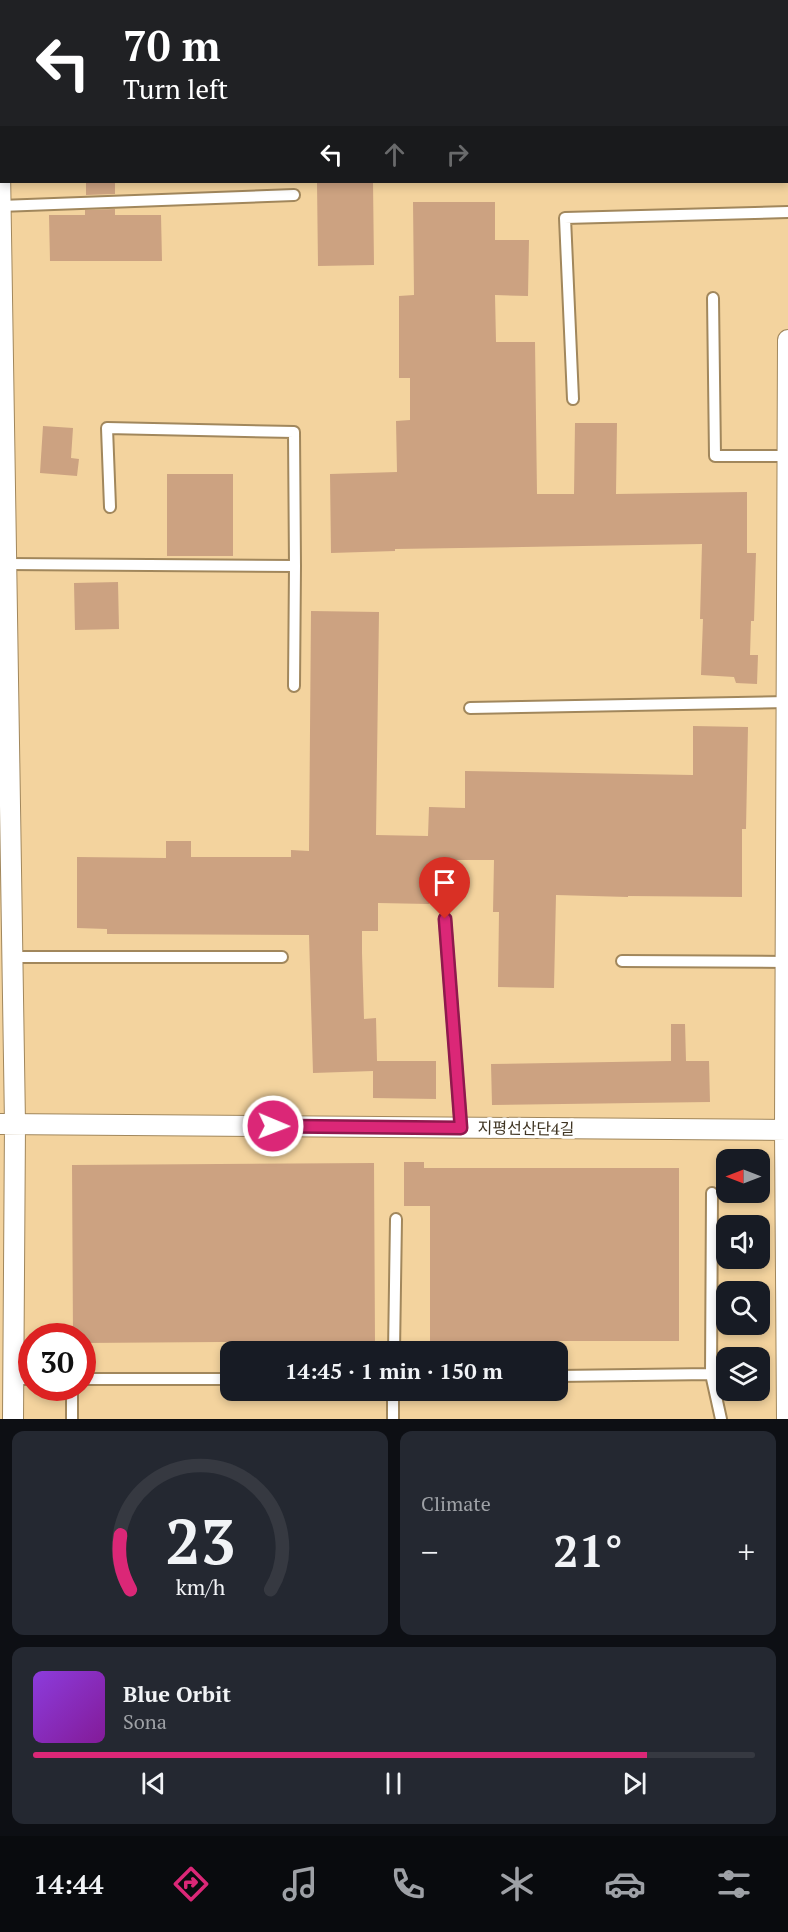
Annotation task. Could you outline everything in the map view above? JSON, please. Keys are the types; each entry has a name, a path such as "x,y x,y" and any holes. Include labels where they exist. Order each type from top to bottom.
{"street":[{"path":"0,170 6,564 5,854 12,957 7,1124 7,1290 18,1355"},
{"path":"787,1419 788,340"},
{"name":"지평선산단4길","path":"7,1124 787,1130"},
{"path":"13,1419 18,1397"}],"lane":[{"path":"0,206 294,195"},
{"path":"573,399 565,218 788,212"},
{"path":"713,298 716,456 788,456"},
{"path":"110,507 107,428 294,432 294,686"},
{"path":"6,564 295,566"},
{"path":"470,708 787,702"},
{"path":"445,919 461,1128"},
{"path":"12,957 282,957"},
{"path":"622,961 786,963"},
{"path":"712,1193 711,1374 721,1419"},
{"path":"394,1341 396,1219"},
{"path":"568,1376 711,1374"},
{"path":"96,1379 220,1379"},
{"path":"72,1401 72,1419"},
{"path":"393,1401 393,1419"}],"shaded area":[{"path":"0,183 788,183 788,1419 0,1419"}],"building":[{"path":"86,183 115,183 115,194 86,195"},
{"path":"317,183 373,183 374,265 318,266"},
{"path":"413,202 495,202 495,240 529,240 528,296 495,295 496,342 535,342 537,494 574,494 575,423 617,423 616,494 747,492 747,553 756,553 754,621 751,621 750,655 758,655 757,684 736,683 734,677 701,675 702,544 395,549 395,551 331,553 330,474 397,472 396,421 410,420 410,378 399,378 399,296 414,295"},
{"path":"115,209 115,215 161,215 162,261 50,261 49,215 85,215 85,210"},
{"path":"43,426 73,428 71,458 79,459 77,476 40,473"},
{"path":"167,474 233,474 233,556 167,556"},
{"path":"118,582 119,629 75,630 74,583"},
{"path":"311,611 379,612 376,835 428,836 429,807 465,808 465,771 693,775 693,726 748,727 746,829 742,829 742,897 556,895 554,988 498,987 499,912 493,912 494,860 452,860 452,866 429,866 429,904 378,903 378,931 362,931 362,953 364,1019 376,1018 377,1061 436,1061 436,1099 373,1098 373,1071 313,1073 309,935 107,934 107,929 77,928 77,857 166,858 166,841 191,841 191,857 291,857 291,850 309,851"},
{"path":"671,1024 685,1024 686,1061 709,1061 710,1102 492,1105 491,1064 671,1061"},
{"path":"404,1162 424,1162 424,1168 679,1168 679,1341 430,1341 430,1206 404,1206"},
{"path":"374,1163 375,1341 96,1343 96,1323 73,1323 72,1165"}],"route":[{"path":"273,1126 461,1128 445,919"}]}
